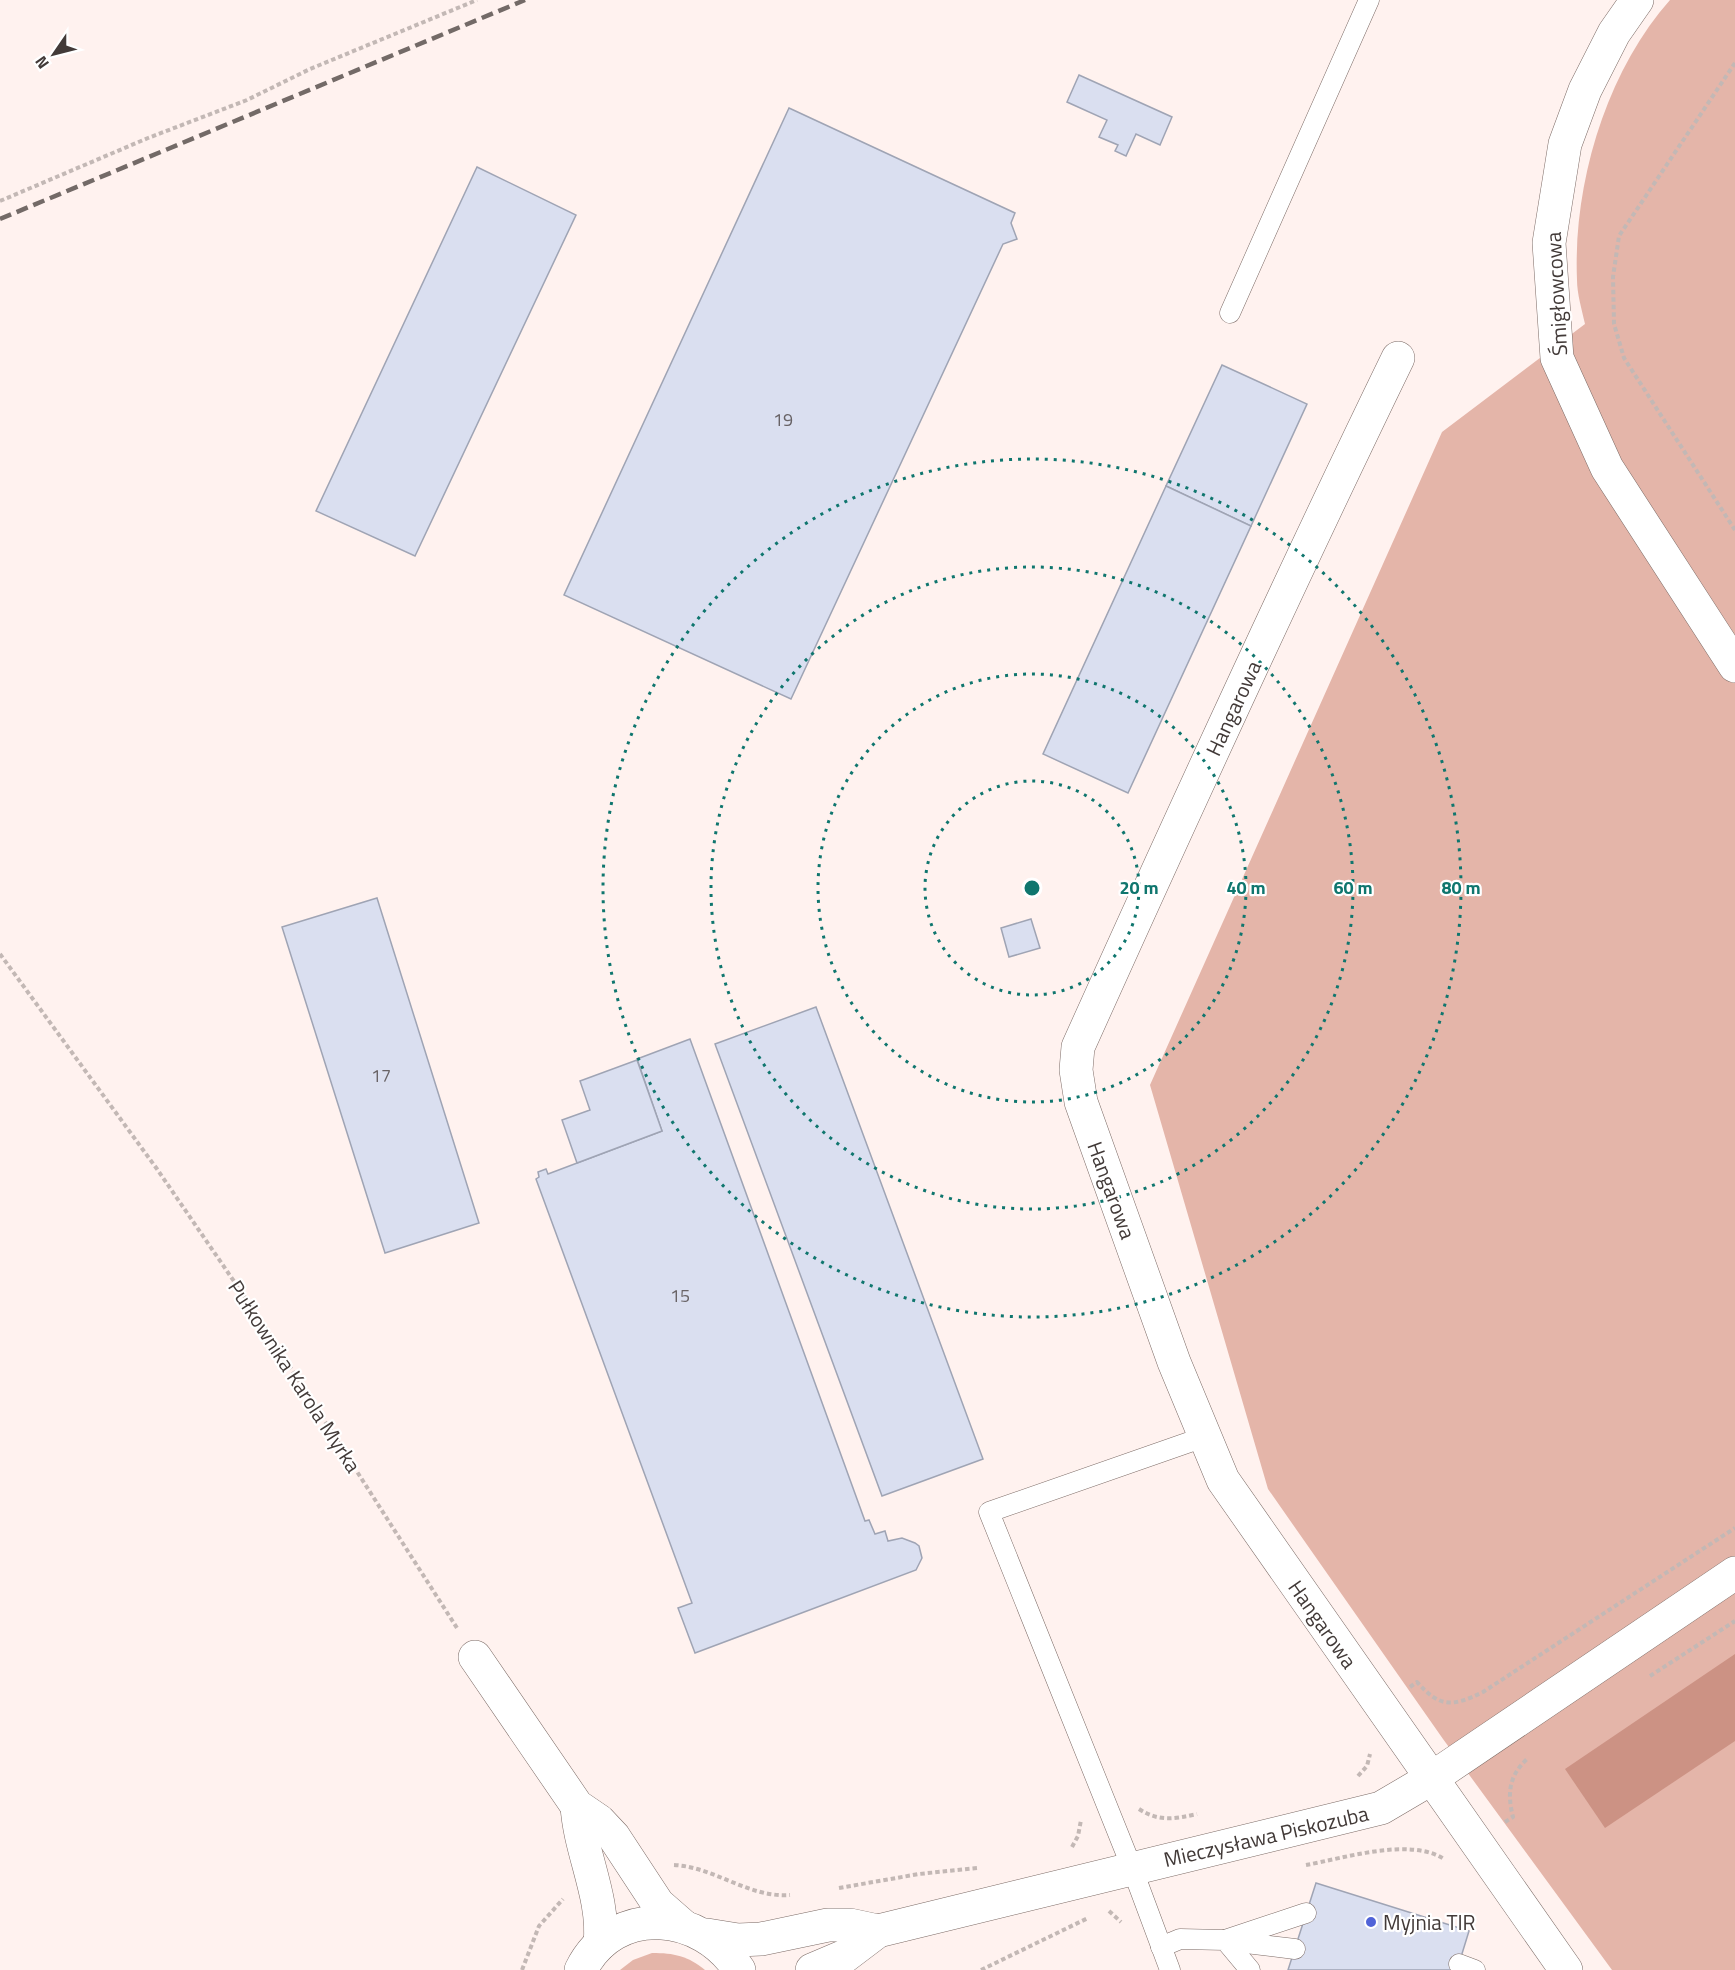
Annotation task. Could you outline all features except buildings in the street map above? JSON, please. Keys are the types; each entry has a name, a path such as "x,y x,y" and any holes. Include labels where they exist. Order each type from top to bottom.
{"street":[{"name":"Śmigłowcowa","path":"1637,0 1614,33 1585,90 1565,144 1549,243 1557,358 1607,468 1735,666"},
{"name":"Hangarowa","path":"1398,358 1330,496 1078,1047 1076,1070 1081,1102 1174,1362 1223,1480 1432,1778 1554,1965"},
{"name":"Mieczysława Piskozuba","path":"812,1970 845,1956 878,1931 1132,1868 1353,1817 1382,1808 1432,1778 1735,1573"},
{"path":"475,1657 577,1806 599,1821 614,1837 658,1904 728,1952 739,1970"},
{"path":"577,1806 578,1832 593,1882 602,1925 600,1944 581,1970"},
{"name":"Mieczysława Piskozuba","path":"600,1944 628,1928 655,1922 738,1940 761,1940 828,1925 850,1925 878,1931"}],"lane":[{"path":"1230,313 1369,0"},
{"path":"1163,1962 1132,1868 989,1512 1204,1437"},
{"path":"1225,1941 1306,1913"},
{"path":"1163,1962 1180,1939 1225,1941 1295,1949"},
{"path":"1225,1941 1250,1970"}],"path":[{"path":"0,201 148,138 248,100 310,69 477,0"},
{"path":"1735,63 1619,236 1613,277 1614,324 1624,358 1735,530"},
{"name":"Pułkownika Karola Myrka","path":"0,954 157,1169 246,1300 475,1657"},
{"path":"1351,1780 1367,1766 1370,1755 1370,1746 1360,1725 1417,1682 1436,1701 1450,1704 1465,1701 1735,1528"},
{"path":"1068,1853 1078,1836 1082,1818 1130,1802 1154,1819 1171,1819 1204,1813"},
{"path":"633,1868 677,1865 711,1872 755,1892 774,1896 793,1895"},
{"path":"837,1888 919,1874 989,1867"},
{"path":"522,1970 539,1926 560,1901 593,1882"}],"shaded area":[{"path":"1670,0 1735,0 1735,1970 1612,1970 1443,1739 1268,1489 1150,1085 1442,432 1585,324 1577,285 1577,243 1588,168 1611,95 1647,29"},
{"path":"1735,1654 1735,1741 1605,1828 1565,1769"},
{"path":"652,1953 680,1956 693,1961 705,1970 620,1970 633,1960"}],"railway":[{"path":"0,219 525,0"}],"place":[{"name":"Myjnia TIR","path":"1371,1922"}]}
